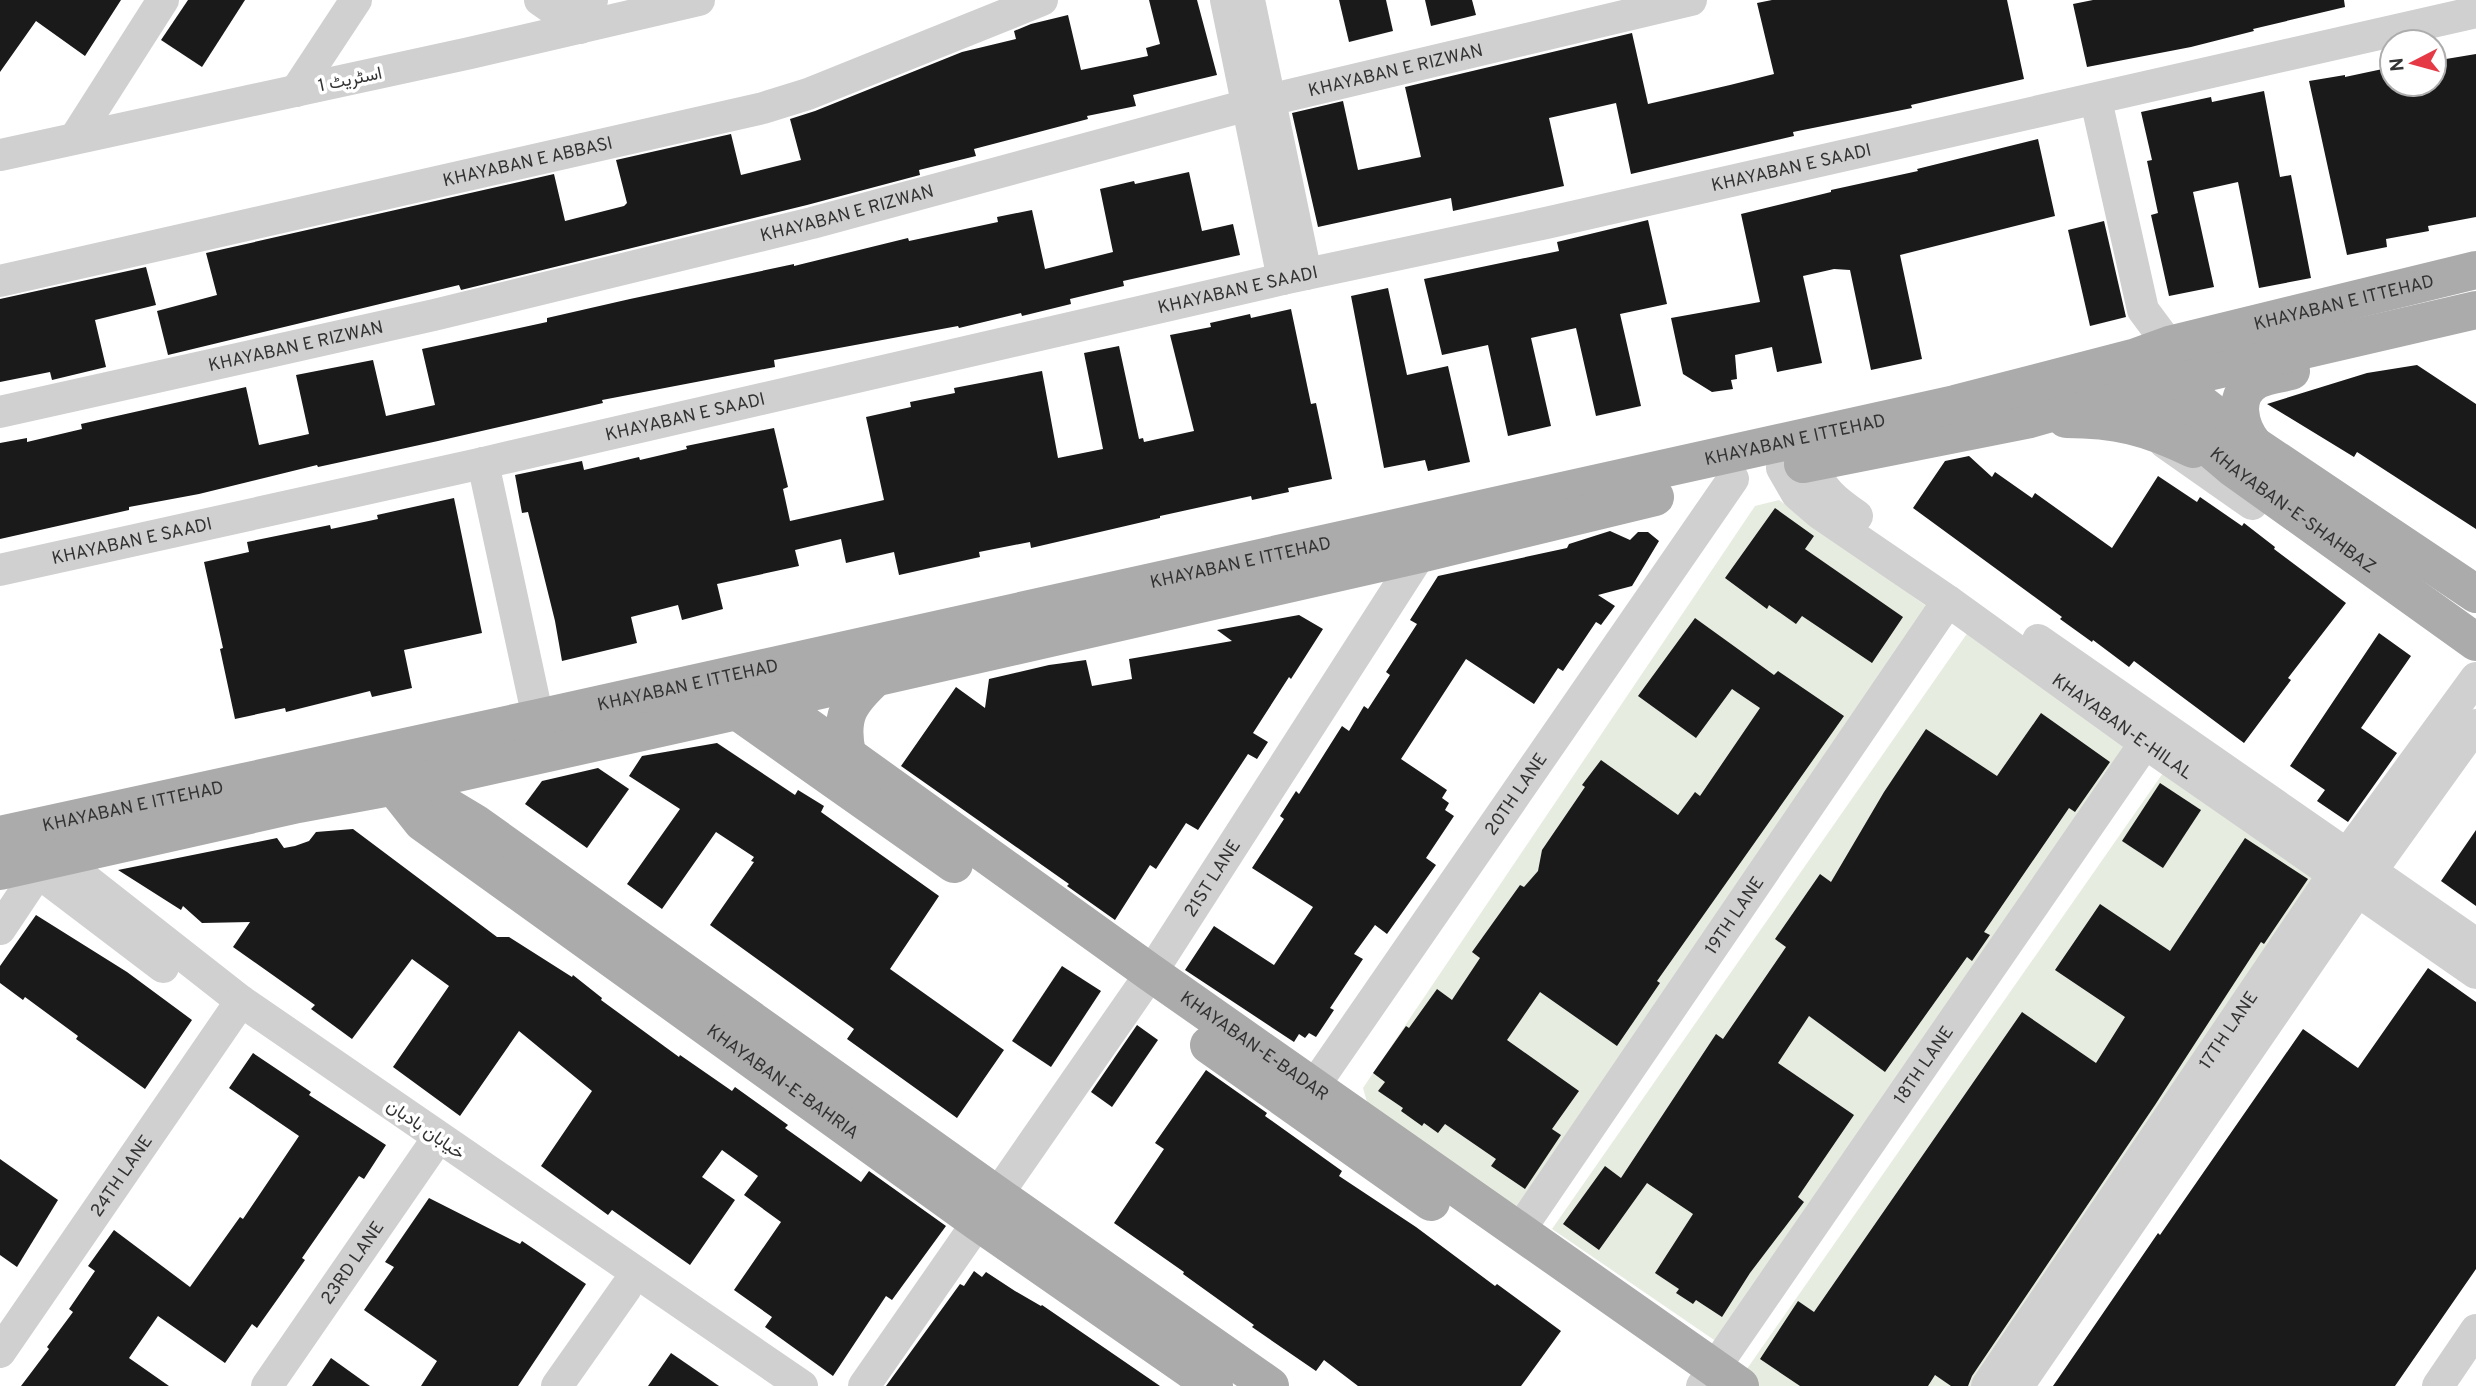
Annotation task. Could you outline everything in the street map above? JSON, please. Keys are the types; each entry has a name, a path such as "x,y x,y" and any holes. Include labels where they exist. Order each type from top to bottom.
{"main road":[{"name":"KHAYABAN E ITTEHAD","path":"0,835 406,775 620,737 1419,554 1733,479 2030,419 2153,368 2476,270"},
{"name":"KHAYABAN E ITTEHAD","path":"32,867 298,804 406,775 538,718 1928,410 2153,368 2339,341 2476,310"},
{"path":"2030,419 2103,419 2144,428 2176,440 2242,443 2243,395 2257,381 2320,366 2339,341"},
{"name":"KHAYABAN-E-SHAHBAZ","path":"2153,368 2476,642"},
{"name":"KHAYABAN-E-SHAHBAZ","path":"2242,443 2476,593"},
{"path":"847,754 844,729 849,706 876,677"},
{"name":"KHAYABAN-E-BADAR","path":"755,706 847,754 1144,983"},
{"name":"KHAYABAN-E-BADAR","path":"755,706 1306,1098 1713,1381"},
{"path":"298,804 341,803 363,806 394,817 465,835 471,790 484,775 607,750 620,737"},
{"name":"KHAYABAN-E-BAHRIA","path":"406,775 465,835 987,1209 1214,1386"},
{"name":"KHAYABAN-E-BADAR","path":"1306,1098 1519,1231 1713,1381"},
{"name":"KHAYABAN-E-BAHRIA","path":"987,1209 1270,1386"}],"street":[{"path":"75,138 163,0"},
{"path":"296,91 356,0"},
{"name":"اسٹریٹ 1","path":"0,155 296,91 568,11 699,0"},
{"name":"KHAYABAN E ABBASI","path":"0,281 764,108 808,94 1042,0"},
{"path":"1226,0 1259,102"},
{"path":"1249,0 1259,102 1294,276"},
{"name":"KHAYABAN E RIZWAN","path":"0,412 434,315 799,226 1259,102 1691,0"},
{"name":"KHAYABAN E SAADI","path":"0,570 484,463 1294,276 1546,223 2476,12"},
{"path":"2096,100 2144,310 2153,368"},
{"path":"2144,428 2476,662"},
{"path":"2242,443 2476,574"},
{"path":"484,463 538,718"},
{"path":"1797,466 1847,509 2353,872 2476,944"},
{"name":"KHAYABAN-E-HILAL","path":"1797,466 1797,494 1810,505 2145,743 2353,872 2476,973"},
{"name":"20TH LANE","path":"1306,1098 1733,479"},
{"name":"21ST LANE","path":"864,1386 1144,983 1419,554"},
{"name":"19TH LANE","path":"1519,1231 1948,601"},
{"name":"17TH LANE","path":"2018,1386 2476,678"},
{"name":"17TH LANE","path":"1987,1386 2353,872 2476,725"},
{"name":"18TH LANE","path":"1713,1381 2145,743"},
{"path":"0,929 32,867"},
{"name":"خیابان بادبان","path":"32,867 432,1146 626,1288 768,1386"},
{"name":"24TH LANE","path":"0,1352 235,1009"},
{"name":"خیابان بادبان","path":"432,1146 802,1386"},
{"name":"23RD LANE","path":"267,1386 432,1146"},
{"path":"557,1386 626,1288"},
{"path":"2438,1386 2476,1330"}],"shaded area":[{"path":"1779,500 1929,608 1527,1203 1513,1207 1367,1102 1363,1088 1755,506"},
{"path":"1973,625 2151,749 1720,1344 1552,1229"},
{"path":"2163,773 2341,896 1986,1386 1756,1386 1742,1376"}],"building":[{"path":"0,0 121,0 85,56 36,21 0,72"},
{"path":"188,0 245,0 202,67 161,40"},
{"path":"1149,0 1197,0 1217,75 1133,95 1136,106 1087,116 1088,119 974,149 976,156 919,170 920,175 461,290 459,285 168,355 157,311 217,295 206,253 554,174 565,221 627,203 616,160 731,134 741,175 801,160 790,119 962,52 1016,39 1014,31 1031,24 1068,15 1081,70 1148,56 1146,48 1160,44"},
{"path":"1339,0 1386,0 1393,31 1349,42"},
{"path":"1425,0 1472,0 1476,15 1431,26"},
{"path":"1772,0 2007,0 2024,79 1911,105 1912,108 1793,132 1794,136 1631,174 1616,103 1549,118 1564,186 1453,211 1451,198 1318,227 1292,113 1343,101 1358,170 1421,157 1405,87 1632,33 1648,104 1730,85 1774,74 1757,3"},
{"path":"2093,0 2344,0 2345,7 2191,47 2087,67 2073,4"},
{"path":"2476,54 2476,217 2428,226 2429,231 2386,239 2387,247 2347,255 2309,81 2378,70 2378,98 2448,98 2448,59"},
{"path":"2264,91 2280,177 2291,175 2311,278 2259,288 2238,182 2193,192 2214,287 2169,296 2151,215 2158,213 2147,161 2152,160 2141,112 2211,97 2212,102"},
{"path":"2038,139 2055,216 1900,255 1922,359 1871,370 1850,270 1834,269 1803,276 1822,363 1777,372 1772,347 1735,355 1737,379 1731,380 1733,389 1712,392 1683,374 1671,318 1760,302 1741,214"},
{"path":"1189,172 1202,231 1233,224 1240,255 1123,281 1124,286 1070,299 1071,304 1022,316 1021,313 959,328 958,326 774,360 775,367 602,400 603,403 438,441 318,467 317,465 199,494 129,507 129,510 0,539 0,443 27,438 27,442 82,429 81,424 246,387 259,445 309,434 296,375 373,360 386,416 435,405 422,349 547,322 547,318 630,299 794,266 908,238 909,241 998,222 997,217 1032,210 1045,269 1113,252 1100,189"},
{"path":"1648,220 1667,304 1620,314 1641,406 1596,416 1576,328 1531,338 1551,426 1508,436 1488,345 1442,355 1424,279 1559,251 1557,242"},
{"path":"2104,221 2126,317 2090,326 2068,230"},
{"path":"146,267 156,305 95,320 106,367 52,380 50,372 0,382 0,299"},
{"path":"1388,288 1407,375 1448,366 1470,462 1428,471 1425,460 1384,468 1351,296"},
{"path":"1291,309 1311,404 1316,403 1332,479 1288,488 1289,492 1252,500 1251,496 1031,548 1030,542 979,552 980,557 899,575 894,552 846,563 841,539 795,550 799,566 717,584 723,609 682,620 678,605 631,617 637,643 562,661 528,512 522,513 515,475 582,461 584,470 639,457 640,460 687,449 686,446 774,428 788,487 783,489 790,521 884,500 866,417 911,407 910,402 955,393 954,388 1042,371 1058,458 1103,449 1084,353 1119,346 1139,439 1143,438 1144,442 1194,431 1170,335 1211,327 1210,323 1250,314 1251,318"},
{"path":"2417,365 2476,404 2476,529 2357,452 2354,457 2267,404 2367,373"},
{"path":"1969,456 1992,477 1995,472 2032,498 2035,493 2112,548 2158,476 2197,502 2200,497 2242,526 2244,523 2346,603 2288,678 2291,680 2244,743 2134,661 2129,667 2093,640 2092,642 1913,508 1945,461"},
{"path":"454,498 482,633 404,650 412,688 372,697 370,691 286,712 285,708 235,719 204,562 249,552 247,542 330,525 331,529 378,519 377,515"},
{"path":"1775,508 1814,536 1805,549 1903,617 1872,663 1802,616 1796,624 1769,605 1767,609 1725,578"},
{"path":"1610,531 1630,540 1638,532 1648,532 1659,541 1632,586 1598,595 1615,606 1601,625 1596,622 1563,671 1558,668 1534,704 1466,659 1401,759 1447,790 1442,798 1449,803 1445,810 1454,816 1426,858 1436,865 1387,934 1375,925 1354,954 1363,959 1330,1008 1334,1010 1316,1037 1309,1033 1305,1038 1299,1034 1294,1042 1185,970 1214,926 1274,965 1313,907 1252,868 1284,819 1280,816 1296,791 1299,794 1342,726 1349,731 1364,706 1368,709 1390,675 1386,672 1417,624 1410,620 1438,576 1567,548 1569,544"},
{"path":"1299,615 1323,629 1253,733 1268,742 1257,759 1248,754 1198,830 1186,823 1156,869 1150,865 1115,920 1067,886 1069,884 901,766 956,687 985,708 989,679 1049,665 1086,660 1092,686 1132,679 1129,659 1232,641 1217,630"},
{"path":"1695,618 1774,675 1778,671 1844,716 1657,981 1660,983 1617,1046 1540,992 1507,1040 1579,1091 1552,1129 1561,1135 1525,1189 1491,1166 1496,1159 1445,1124 1438,1133 1424,1123 1422,1126 1401,1111 1403,1108 1378,1091 1385,1082 1373,1073 1406,1026 1409,1028 1437,989 1452,1000 1480,958 1472,952 1520,885 1524,887 1538,871 1542,850 1585,787 1582,785 1601,760 1678,815 1695,792 1700,796 1760,708 1732,689 1696,738 1638,696"},
{"path":"2379,633 2411,656 2361,728 2397,753 2348,822 2317,801 2325,790 2290,766"},
{"path":"2041,713 2110,762 2075,812 2069,808 1984,932 1990,935 1972,961 1967,957 1885,1072 1809,1016 1778,1063 1854,1115 1798,1197 1804,1202 1750,1273 1722,1317 1696,1300 1693,1304 1676,1293 1679,1289 1655,1273 1693,1214 1647,1183 1599,1250 1563,1224 1605,1166 1621,1178 1716,1034 1723,1039 1786,947 1775,939 1820,874 1831,882 1884,792 1926,729 1997,776"},
{"path":"717,743 795,795 798,790 824,806 821,812 939,896 890,969 1004,1050 957,1118 847,1039 854,1029 710,925 754,862 751,861 754,857 716,832 662,909 627,884 680,809 629,776 642,756"},
{"path":"598,768 629,789 587,848 525,804 542,781"},
{"path":"2160,783 2201,810 2163,868 2122,841"},
{"path":"353,829 497,937 509,937 572,977 573,975 602,998 601,1000 679,1057 680,1055 732,1091 735,1087 788,1125 785,1128 861,1182 869,1171 946,1226 892,1300 886,1296 833,1376 765,1327 772,1317 734,1290 781,1222 744,1195 758,1176 722,1150 702,1177 735,1200 690,1265 612,1210 608,1215 541,1166 592,1091 519,1031 460,1116 393,1067 449,986 412,959 352,1039 311,1009 315,1005 233,947 250,922 202,923 183,906 181,910 118,870 277,838 284,848 309,841 316,832"},
{"path":"2476,830 2476,906 2441,881"},
{"path":"2245,838 2308,879 2264,944 2261,942 2155,1105 1972,1376 1968,1386 1951,1386 1935,1375 1928,1386 1800,1386 1760,1359 1798,1301 1814,1312 2022,1012 2096,1063 2125,1017 2055,970 2100,904 2170,951"},
{"path":"36,915 127,972 192,1020 145,1089 76,1039 78,1036 25,997 23,1000 0,983 0,966"},
{"path":"1062,966 1101,991 1051,1067 1012,1041"},
{"path":"2428,968 2476,1002 2476,1269 2395,1386 2053,1386 2303,1029 2358,1068"},
{"path":"1137,1025 1158,1040 1112,1107 1091,1092"},
{"path":"253,1053 311,1092 309,1095 386,1145 364,1179 359,1176 257,1328 252,1324 225,1363 158,1316 129,1358 169,1386 21,1386 73,1312 69,1309 95,1271 88,1266 114,1230 190,1287 240,1217 243,1219 299,1136 229,1088"},
{"path":"1206,1070 1342,1171 1339,1176 1416,1227 1561,1331 1521,1386 1358,1386 1324,1360 1316,1371 1252,1327 1254,1325 1183,1274 1184,1272 1114,1223 1164,1149 1155,1143"},
{"path":"0,1159 58,1200 17,1267 0,1255"},
{"path":"429,1198 520,1244 522,1241 586,1284 518,1386 421,1386 437,1361 364,1310 394,1267 385,1262"},
{"path":"974,1271 982,1277 986,1272 1042,1305 1160,1386 886,1386 960,1284 964,1286"},
{"path":"671,1353 719,1386 648,1386"},
{"path":"331,1358 370,1386 312,1386"}]}
